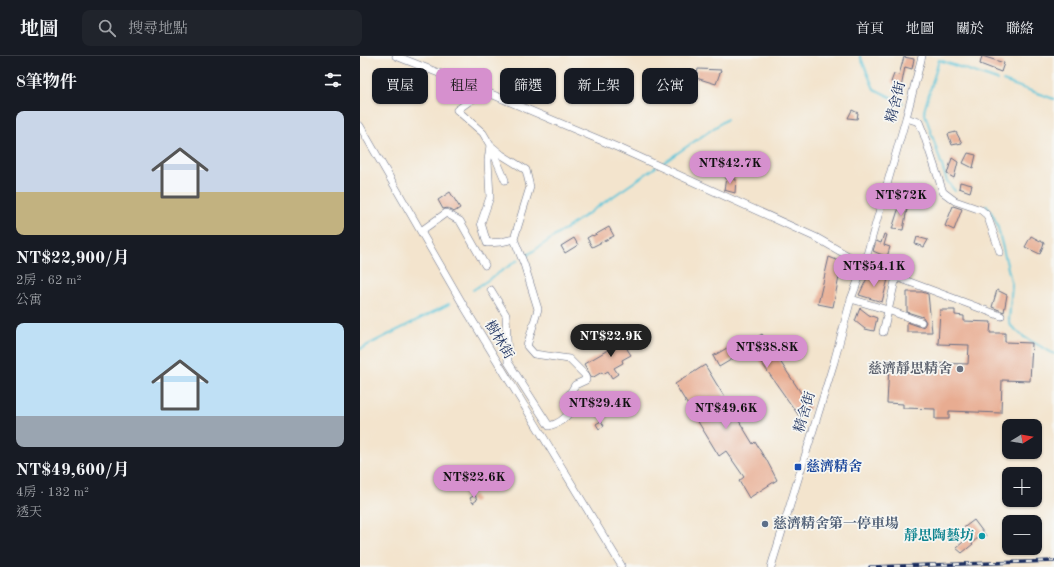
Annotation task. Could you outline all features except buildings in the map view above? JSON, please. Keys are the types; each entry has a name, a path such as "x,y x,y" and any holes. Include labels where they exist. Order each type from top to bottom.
{"street":[{"path":"396,56 436,72"},
{"name":"精舍街","path":"771,567 834,362 851,299 864,265 922,56"},
{"path":"492,94 606,142 817,238 864,265 1001,316"},
{"path":"466,104 457,110 483,133 490,145 505,180"},
{"path":"906,118 919,122 924,132 943,192 955,201 981,210 987,215 1000,252"},
{"name":"樹林街","path":"360,126 465,308 621,565"},
{"path":"490,145 488,161 490,197 481,223 487,243 514,240"},
{"path":"490,145 502,155 526,170 530,187 514,240 524,264 538,309 526,346 534,354 568,359 585,375 586,380 575,384 566,400 570,412 566,417 553,425 549,426 508,362 506,314 491,290"},
{"path":"421,231 446,213 460,221 485,265"},
{"path":"883,332 896,277"},
{"path":"851,299 921,322"}],"waterway":[{"path":"860,56 874,89 903,103"},
{"path":"955,191 947,181 924,111 939,60 997,80"},
{"path":"1003,81 1054,99"},
{"path":"660,165 727,119"},
{"path":"526,256 656,167"},
{"path":"986,205 997,224 1012,285 1009,320 1011,326 1024,337 1054,354"},
{"path":"473,290 518,260"},
{"path":"360,349 449,304"}],"railway":[{"path":"870,567 1054,561"}],"place":[{"name":"慈濟靜思精舍","path":"960,369"},
{"name":"慈濟精舍","path":"798,467"},
{"name":"慈濟精舍第一停車場","path":"765,524"},
{"name":"靜思陶藝坊","path":"982,536"}]}
